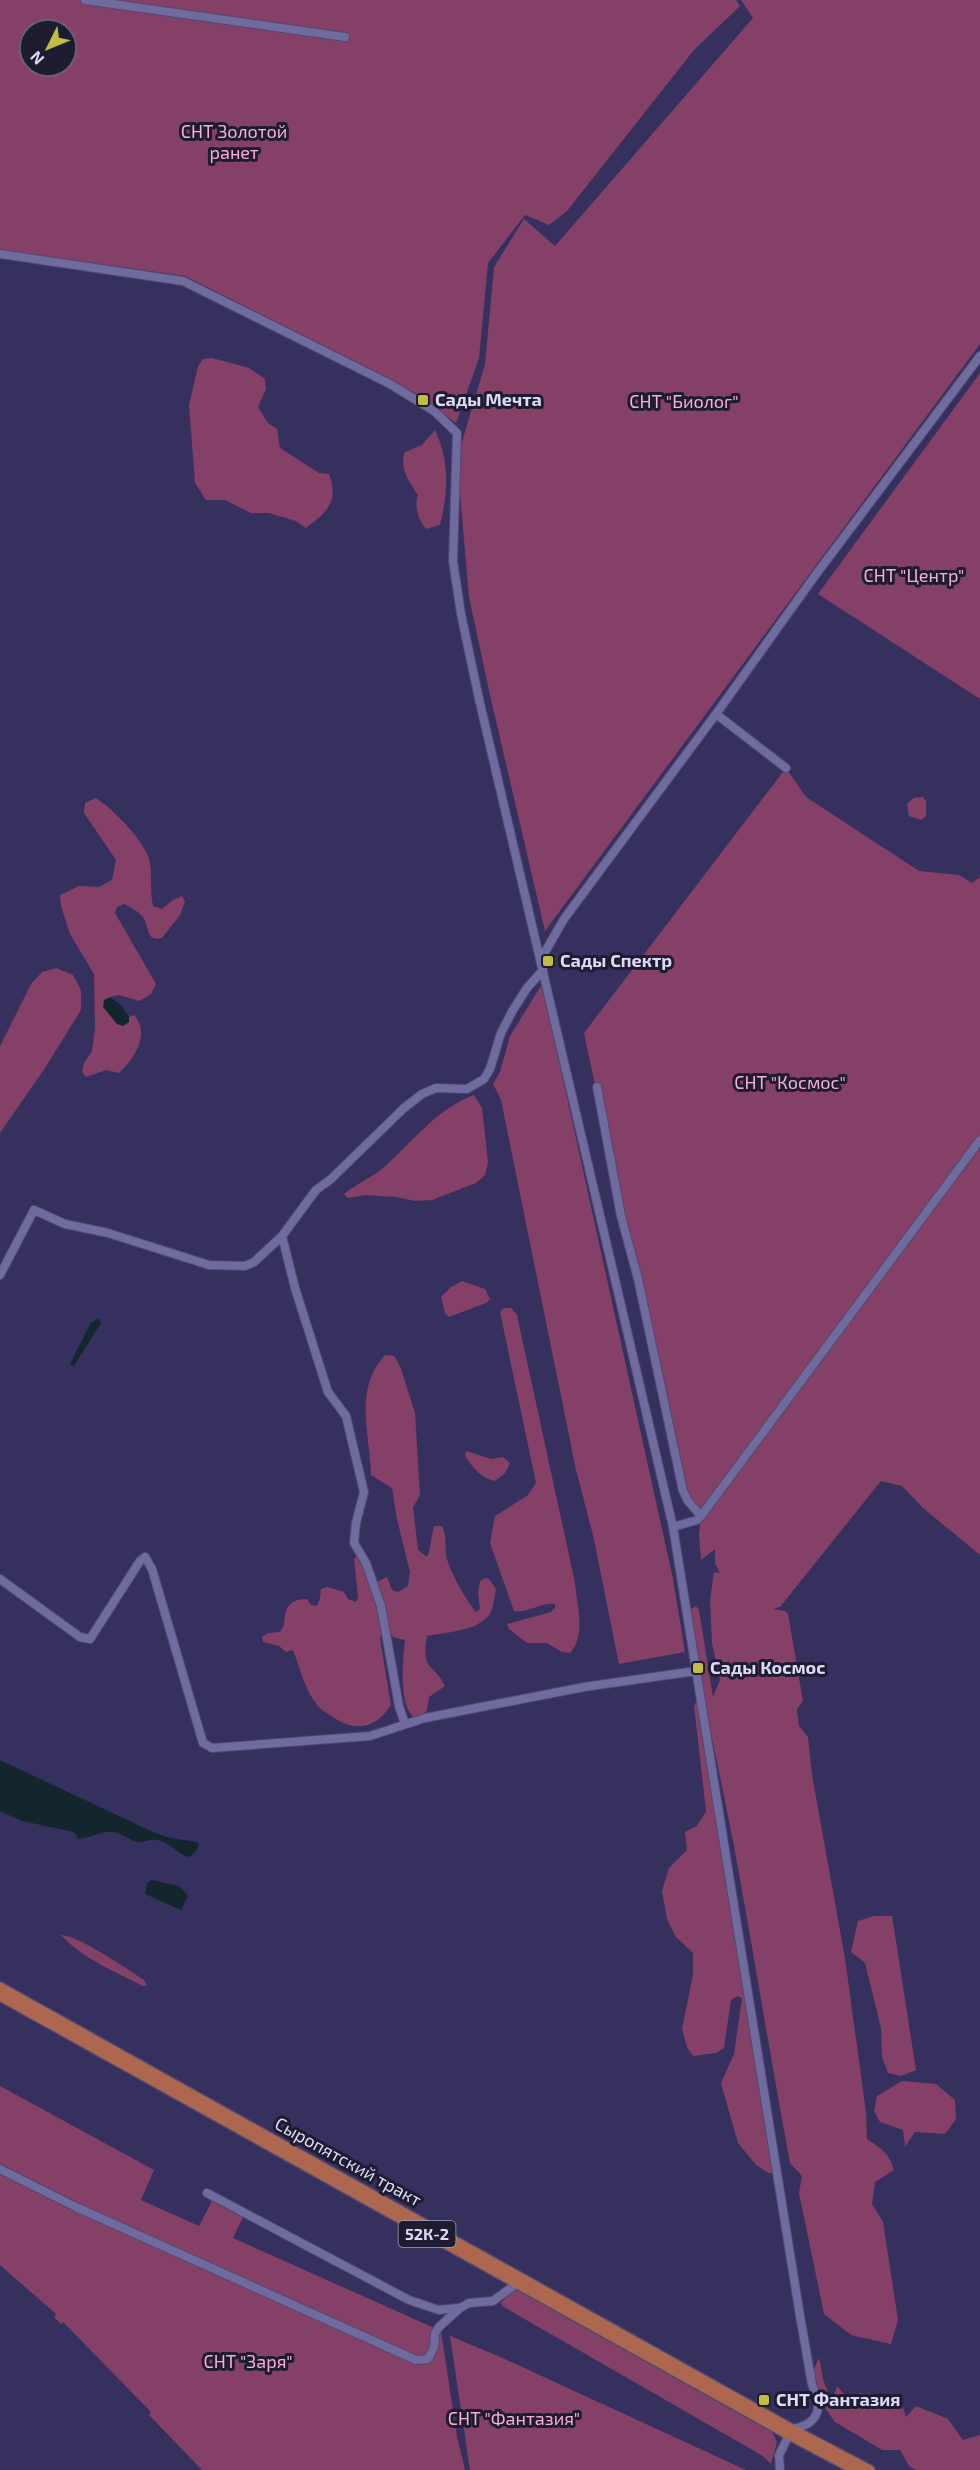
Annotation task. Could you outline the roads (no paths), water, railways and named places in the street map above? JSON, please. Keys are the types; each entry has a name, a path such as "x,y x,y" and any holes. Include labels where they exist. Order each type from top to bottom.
{"main road":[{"name":"Сыропятский тракт","path":"0,1987 855,2470"},
{"name":"Сыропятский тракт","path":"0,1996 516,2284 791,2432 870,2470"}],"street":[{"path":"85,0 345,37"},
{"path":"0,254 183,281 390,384 434,411 457,434 453,561 461,614 673,1527 801,2322 819,2408 806,2427 791,2432 779,2455 780,2470"},
{"path":"541,959 564,919 814,577 980,356"},
{"path":"716,714 786,768"},
{"path":"0,1275 34,1210 65,1224 108,1233 209,1265 245,1266 254,1262 282,1236 316,1190 331,1179 404,1108 422,1094 436,1088 456,1091 467,1089 484,1079 490,1069 501,1033 513,1010 543,970"},
{"path":"597,1087 621,1216 638,1279 683,1491 701,1516"},
{"path":"673,1527 697,1520 701,1516 980,1140"},
{"path":"282,1236 295,1288 328,1392 346,1416 364,1492 356,1523 354,1543 370,1574 381,1606 397,1696 405,1724"},
{"path":"1,1582 80,1636 90,1639 140,1561 145,1557 152,1569 203,1743 208,1747 370,1736 425,1718 584,1688 696,1671"},
{"path":"0,2169 108,2222 416,2360 428,2359 434,2347 435,2333 460,2308 469,2303 493,2301 516,2284"},
{"path":"207,2193 410,2300 440,2310 460,2308"}],"water":[{"path":"110,997 121,1005 129,1017 129,1022 123,1026 117,1024 103,1007 104,1000"},
{"path":"99,1318 101,1323 74,1366 70,1364 91,1323"},
{"path":"0,1760 153,1832 170,1838 197,1842 199,1845 190,1857 161,1841 137,1842 119,1833 111,1832 78,1839 74,1832 22,1821 0,1811"},
{"path":"152,1880 179,1886 188,1895 181,1910 145,1894 147,1883"}],"place":[{"name":"Сады Мечта","path":"423,400"},
{"name":"Сады Спектр","path":"548,961"},
{"name":"Сады Космос","path":"698,1668"},
{"name":"СНТ Фантазия","path":"764,2400"}],"park label":[{"name":"СНТ Золотой ранет","path":"234,142"},
{"name":"СНТ \"Биолог\"","path":"684,402"},
{"name":"СНТ \"Центр\"","path":"914,576"},
{"name":"СНТ \"Космос\"","path":"790,1083"},
{"name":"СНТ \"Заря\"","path":"248,2362"},
{"name":"СНТ \"Фантазия\"","path":"514,2419"}]}
